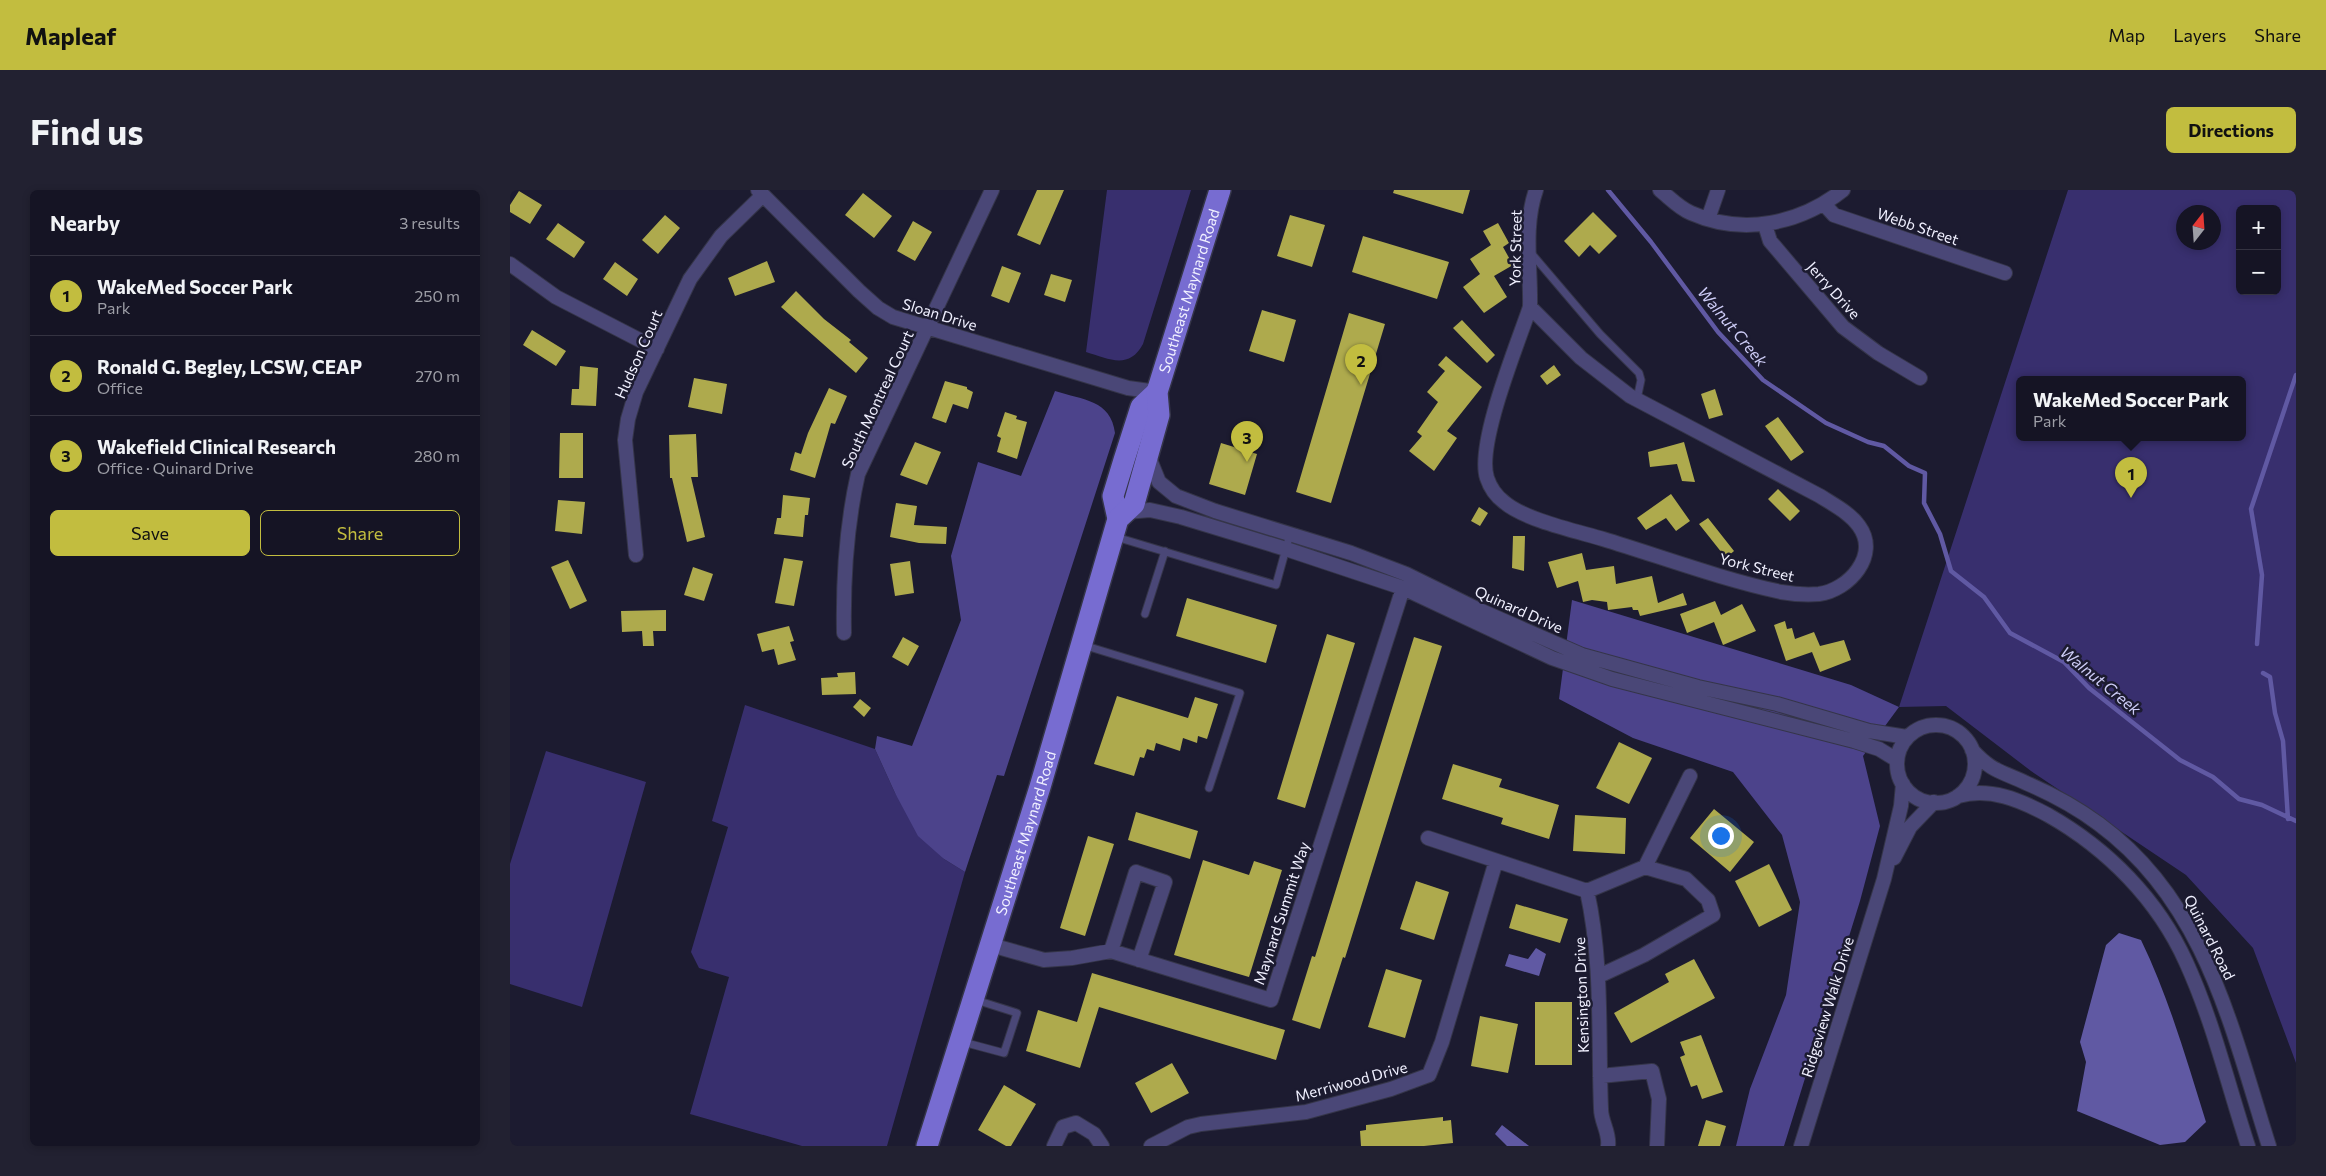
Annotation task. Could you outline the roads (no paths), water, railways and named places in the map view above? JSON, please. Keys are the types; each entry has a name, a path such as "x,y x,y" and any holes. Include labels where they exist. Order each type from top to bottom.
{"main road":[{"name":"Southeast Maynard Road","path":"927,1146 991,945 1119,523 1134,504 1159,415 1157,392 1220,190"},
{"name":"Southeast Maynard Road","path":"1119,523 1113,496 1141,407 1157,392"}],"street":[{"name":"South Montreal Court","path":"844,634 843,593 849,515 858,474 992,190"},
{"name":"York Street","path":"1530,307 1581,358 1637,399 1820,496 1846,513 1859,525 1867,545 1860,568 1854,576 1844,586 1820,594 1783,592 1569,529 1522,512 1504,503 1493,490 1486,476 1485,451 1491,425 1530,307 1528,230 1532,201 1536,190"},
{"path":"1660,190 1690,213 1708,219 1740,224 1765,225 1787,221 1824,204 1843,190"},
{"path":"1708,219 1718,190"},
{"name":"Sloan Drive","path":"761,193 878,308 893,317 1128,388 1157,392"},
{"name":"Hudson Court","path":"636,555 625,440 628,419 636,392 690,279 721,236 761,193"},
{"name":"Webb Street","path":"1824,204 1834,215 2005,274"},
{"name":"Jerry Drive","path":"1765,225 1770,240 1843,327 1878,353 1920,378"},
{"path":"510,264 556,297 657,348"},
{"name":"Quinard Drive","path":"1148,455 1159,482 1176,496 1215,511 1352,553 1406,574 1477,609 1582,655 1698,687 1786,706 1869,731 1907,737"},
{"name":"Quinard Drive","path":"1119,523 1150,510 1286,548 1403,588 1552,658 1612,679 1854,742 1878,749 1897,760"},
{"name":"Maynard Summit Way","path":"991,945 1044,960 1072,958 1111,951 1271,1000 1403,588"},
{"path":"1958,796 1967,787 1973,775 1975,763 1972,750 1966,738 1956,730 1944,725 1930,725 1918,729 1907,737 1900,748 1897,760 1902,784 1911,793 1922,800 1934,802 1947,801 1971,792 1991,793 2038,810 2088,840 2126,874 2158,914 2186,962 2204,1006 2248,1146"},
{"name":"Quinard Road","path":"1972,750 1986,766 2067,802 2086,814 2125,844 2164,886 2187,922 2205,957 2220,994 2270,1146"},
{"path":"1645,867 1690,776"},
{"name":"Ridgeview Walk Drive","path":"1801,1146 1884,879 1901,806 1902,784"},
{"name":"Ridgeview Walk Drive","path":"1884,879 1910,827 1934,802"},
{"path":"1428,838 1587,891 1645,867 1686,879 1708,900 1713,915 1644,955 1599,976"},
{"name":"Merriwood Drive","path":"1152,1146 1188,1127 1306,1112 1391,1090 1430,1075 1442,1042 1496,861"},
{"path":"1111,951 1136,872 1164,882 1139,960"},
{"name":"Kensington Drive","path":"1587,891 1595,928 1599,976 1601,1112 1609,1140 1608,1146"},
{"path":"1600,1076 1652,1071 1659,1100 1657,1146"},
{"path":"1054,1146 1063,1127 1076,1123 1094,1134 1102,1146"}],"lane":[{"path":"1529,251 1600,334 1639,373 1640,380 1637,399"},
{"path":"1119,523 1165,551 1276,585 1290,534"},
{"path":"1145,614 1165,551"},
{"path":"1082,645 1240,693 1209,788"},
{"path":"960,1041 1004,1052 1012,1029 1016,1013 974,999"}],"waterway":[{"name":"Walnut Creek","path":"1608,190 1651,242 1718,332 1763,380 1826,423 1868,442 1884,446 1909,466 1925,473 1924,503 1940,534 1951,571 1984,597 2010,633 2064,662 2089,688 2180,760 2213,777 2239,799 2262,805 2296,821"},
{"path":"2257,644 2262,575 2251,509 2296,375"},
{"path":"2263,673 2270,677 2275,713 2283,741 2288,819"}],"place":[{"name":"Ronald G. Begley, LCSW, CEAP","path":"1361,385"},
{"name":"Wakefield Clinical Research","path":"1247,462"},
{"name":"WakeMed Soccer Park","path":"2131,498"}]}
